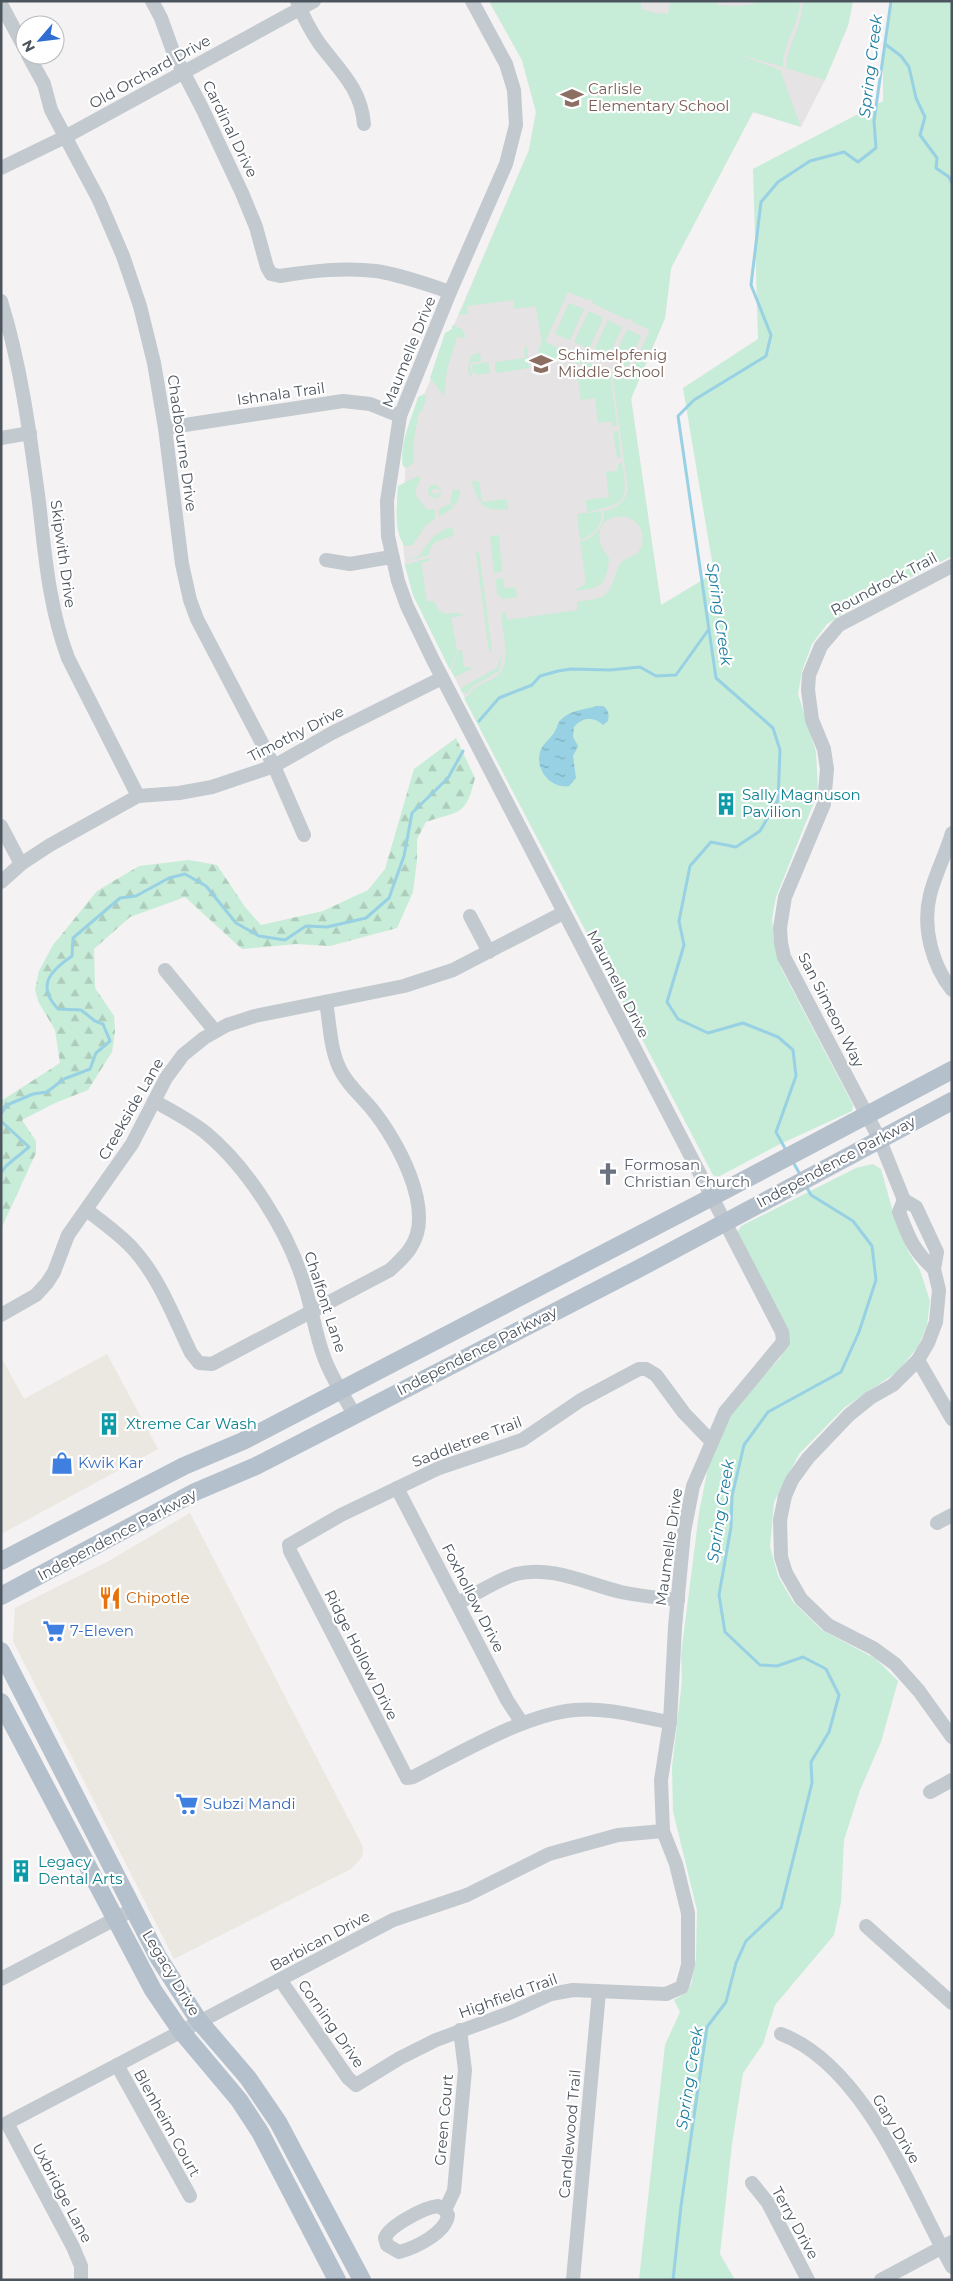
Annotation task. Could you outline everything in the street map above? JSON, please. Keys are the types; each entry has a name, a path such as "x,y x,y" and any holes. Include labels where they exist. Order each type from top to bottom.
{"main road":[{"name":"Independence Parkway","path":"1,1560 184,1466 243,1441 952,1070"},
{"name":"Independence Parkway","path":"1,1596 196,1492 256,1466 725,1222 879,1138 952,1101"},
{"path":"116,1502 127,1528"},
{"name":"Legacy Drive","path":"1,1652 97,1834 158,1956 199,2021 248,2078 278,2122 358,2278"},
{"name":"Legacy Drive","path":"1,1702 153,1990 181,2031 239,2100 260,2132 337,2280"},
{"path":"19,1736 35,1739 56,1773 66,1776"},
{"path":"77,1845 97,1834"}],"street":[{"name":"Cardinal Drive","path":"152,1 184,73 242,192 256,227 267,267 272,274 280,276 344,269 376,271 416,280 450,292"},
{"name":"Old Orchard Drive","path":"1,168 65,137 184,73 299,5 314,1"},
{"name":"Maumelle Drive","path":"472,1 506,64 514,90 516,125 506,164 450,292 400,416 387,501 391,557 407,606 442,678 782,1332 783,1342 725,1412 699,1469 690,1502 678,1600 670,1722 661,1780 663,1831 676,1864 688,1914 688,1966 682,1987"},
{"path":"1,4 15,30"},
{"path":"299,5 315,37 356,91 363,108 364,124"},
{"name":"Chadbourne Drive","path":"34,65 44,84 51,110 99,200 123,256 140,306 154,363 165,428 182,564 190,600 197,618 274,766 304,835"},
{"name":"Skipwith Drive","path":"1,301 9,324 30,433 50,593 61,638 68,658 138,796"},
{"name":"Ishnala Trail","path":"165,428 343,401 370,404 400,416"},
{"path":"1,438 30,433"},
{"path":"326,560 350,564 391,557"},
{"name":"Roundrock Trail","path":"816,656 829,634 839,625 952,566"},
{"name":"San Simeon Way","path":"816,656 809,675 808,705 824,749 827,769 826,791 824,804 785,897 782,912 781,943 792,974 879,1138 904,1200 899,1212 919,1256 934,1269 939,1290 936,1322 928,1343 918,1360 893,1385 870,1398 849,1415 808,1458 792,1480 785,1496 780,1520 779,1540 786,1573 801,1599 828,1625 872,1648 894,1664 919,1691 952,1737"},
{"name":"Timothy Drive","path":"1,882 21,864 50,845 138,796 179,793 212,787 274,766 332,733 442,678"},
{"path":"1,826 21,864"},
{"path":"950,983 937,967 930,944 928,912 929,896 952,833"},
{"name":"Creekside Lane","path":"1,1315 36,1295 47,1283 54,1272 68,1235 132,1144 166,1078 183,1055 215,1031 254,1016 426,980 453,970 563,913"},
{"path":"470,916 489,952"},
{"path":"165,970 215,1031"},
{"path":"86,1210 115,1232 134,1250 148,1268 191,1353 199,1364 212,1364 390,1270 412,1247 418,1228 416,1196 408,1168 388,1130 370,1106 355,1092 340,1071 333,1045 326,1002"},
{"name":"Chalfont Lane","path":"154,1101 184,1117 206,1133 228,1154 264,1200 294,1256 304,1284 324,1358 354,1414"},
{"path":"918,1360 952,1419"},
{"name":"Saddletree Trail","path":"289,1545 341,1516 439,1468 522,1440 581,1400 639,1369 646,1369 656,1375 684,1413 711,1441"},
{"name":"Foxhollow Drive","path":"397,1488 507,1700 522,1723"},
{"path":"937,1523 952,1514"},
{"name":"Ridge Hollow Drive","path":"289,1545 407,1778 413,1777 522,1723"},
{"path":"458,1603 503,1579 517,1574 538,1572 564,1574 637,1595 678,1600"},
{"path":"522,1723 574,1710 591,1710 670,1722"},
{"path":"930,1792 952,1780"},
{"name":"Barbican Drive","path":"7,2123 199,2021 281,1981 393,1920 467,1895 549,1854 618,1835 663,1831"},
{"path":"1,1979 134,1909"},
{"path":"866,1926 952,2003"},
{"name":"Corning Drive","path":"281,1981 348,2078 356,2085"},
{"name":"Highfield Trail","path":"356,2085 400,2058 460,2030 561,1991 666,1994 682,1987"},
{"name":"Candlewood Trail","path":"574,2280 599,1992"},
{"name":"Green Court","path":"445,2210 454,2192 465,2070 460,2030"},
{"name":"Gary Drive","path":"781,2034 808,2047 825,2060 852,2090 947,2245 952,2267"},
{"name":"Blenheim Court","path":"117,2065 190,2196"},
{"name":"Uxbridge Lane","path":"7,2123 73,2247 81,2266 81,2280"},
{"name":"Terry Drive","path":"752,2183 768,2203 808,2280"},
{"path":"880,2280 947,2245"}],"shaded area":[{"name":"Schimelpfenig Middle School","path":"489,1 853,1 848,26 825,80 801,127 753,112 671,268 665,318 631,398 661,605 465,698 413,595 405,565 402,532 406,457 420,404 529,150 536,112 522,60"},
{"path":"107,1354 158,1449 1,1534 1,1357 24,1399"},
{"path":"190,1513 363,1847 362,1857 351,1869 174,1959 13,1641 15,1608 107,1562"}],"green space":[{"path":"489,1 642,1 641,9 659,14 668,14 670,1 718,1 717,5 737,6 754,4 754,1 800,1 797,19 785,51 783,67 738,54 780,70 801,127 753,112 671,268 665,318 631,399 661,605 714,573 683,388 758,339 753,169 883,101 883,57 891,1 952,1 952,556 859,604 827,624 812,644 802,671 798,694 816,752 818,792 776,897 772,919 774,941 781,968 853,1105 852,1111 776,1146 718,1177 713,1175 464,698 477,686 496,677 502,671 506,655 502,613 506,612 507,620 577,610 577,602 596,599 606,594 621,563 639,551 642,535 639,525 631,519 622,517 613,518 605,522 600,530 600,542 609,559 606,575 603,581 596,587 574,591 586,583 580,542 598,531 603,522 604,511 620,504 625,498 628,489 612,373 627,380 650,330 632,322 633,320 629,318 628,320 592,303 593,301 589,299 568,292 545,342 583,359 581,363 576,364 576,358 550,361 539,356 538,349 542,344 536,306 514,309 513,300 467,306 468,314 459,315 529,150 536,112 522,60"},
{"path":"803,1 853,1 848,25 825,80 786,68 789,51 800,20"},
{"path":"569,303 584,309 570,340 555,334"},
{"path":"589,311 603,318 589,349 574,342"},
{"path":"608,320 622,327 608,358 594,351"},
{"path":"452,325 462,329 465,338 457,337 447,370 444,396 430,378 445,333 452,329"},
{"path":"627,329 641,336 627,367 613,360"},
{"path":"527,347 529,368 496,373 495,362 525,358 524,348"},
{"path":"480,353 481,361 470,363 472,376 470,376 469,361 474,354"},
{"path":"585,361 610,372 617,425 612,426 611,421 598,423 595,398 581,400 576,367 582,366"},
{"path":"488,362 490,373 477,375 476,372 473,373 472,365"},
{"path":"424,394 426,399 422,411 419,412 413,445 414,460 406,468 403,466 402,457 404,440 418,397"},
{"path":"618,431 621,458 617,458 613,432"},
{"path":"622,463 625,486 621,499 617,504 587,512 586,500 609,497 606,472 618,471 618,464"},
{"path":"418,476 421,479 415,494 426,509 435,510 435,519 425,526 413,545 405,546 397,526 398,486"},
{"path":"479,481 482,502 507,499 508,509 493,509 483,505 477,496 472,482"},
{"path":"431,485 436,485 441,489 433,489 431,491 434,495 442,491 438,498 433,498 429,495 428,489"},
{"path":"460,489 455,506 450,502 453,490"},
{"path":"449,504 454,507 439,517 439,509"},
{"path":"601,511 599,525 593,533 580,540 577,514"},
{"path":"448,528 453,529 454,535 435,543 429,555 406,561 419,556 434,536"},
{"path":"499,535 502,572 494,573 490,536"},
{"path":"479,552 492,651 489,651 476,553"},
{"path":"429,558 429,561 421,563 427,601 434,601 437,608 444,613 460,613 464,615 451,618 457,650 450,670 413,595 405,565"},
{"path":"503,578 504,588 515,587 517,597 503,599 497,594 496,579"},
{"path":"458,650 462,650 464,667 471,667 471,669 455,677 451,671"},
{"path":"503,651 499,671 473,686 466,694 462,693 461,689 463,687 497,668"},
{"path":"456,738 475,778 471,791 468,800 460,810 426,822 417,839 417,860 413,892 397,928 330,946 296,944 242,949 185,897 130,917 94,949 95,988 114,1016 115,1032 112,1052 88,1090 55,1103 22,1120 36,1141 36,1153 1,1229 1,1101 60,1063 55,1030 39,1003 35,990 39,971 53,945 97,891 139,866 189,860 217,865 245,907 261,925 323,911 368,890 385,869 414,769"},
{"path":"873,1164 881,1169 896,1223 908,1251 920,1270 930,1301 927,1325 918,1347 897,1372 845,1407 799,1454 774,1502 770,1547 778,1576 793,1602 822,1630 876,1659 898,1681 881,1742 860,1790 844,1840 841,1902 834,1935 775,2005 763,2044 743,2073 732,2144 720,2254 735,2280 639,2280 665,2045 680,2012 674,2000 687,1992 691,1985 696,1958 697,1910 673,1811 672,1767 682,1681 681,1655 699,1513 711,1452 727,1421 742,1399 780,1358 789,1340 737,1233 741,1226 856,1168"}],"water":[{"path":"603,706 606,709 608,721 603,725 596,720 588,719 581,721 574,727 573,737 578,746 573,756 576,778 569,786 556,784 546,777 542,771 539,759 541,749 563,718 576,711"}],"waterway":[{"name":"Spring Creek","path":"787,1152 776,1132 796,1076 793,1050 778,1037 743,1023 708,1033 678,1019 667,1002 684,945 679,921 690,866 711,842 736,847 760,831 778,800 780,750 773,728 716,678 678,416 694,400 766,356 771,335 751,285 761,202 778,182 810,161 844,152 858,162 876,148 874,121 891,1"},
{"path":"885,44 901,56 909,67 916,98 925,117 920,135 937,158 936,168 949,177 952,183"},
{"path":"479,721 499,698 532,685 540,676 558,671 571,669 610,670 640,667 656,676 676,675 709,629"},
{"path":"1,1114 7,1105 33,1094 47,1092 64,1079 90,1069 96,1053 110,1041 103,1024 95,1021 81,1010 58,1009 51,1001 47,986 52,973 72,956 73,938 120,898 136,896 169,878 185,874 206,886 236,923 259,936 285,940 306,926 327,927 366,918 389,898 404,856 412,813 448,778 463,751"},
{"path":"1,1121 29,1147 6,1166 1,1173"},
{"name":"Spring Creek","path":"793,1162 801,1176"},
{"name":"Spring Creek","path":"673,2280 681,2206 707,2027 726,2002 736,1963 746,1941 781,1908 812,1783 811,1762 829,1732 839,1695 826,1669 803,1657 777,1666 760,1665 725,1632 719,1595 731,1527 732,1496 744,1445 768,1412 841,1372 859,1332 876,1280 872,1246 853,1221 811,1195 806,1186"}],"place":[{"name":"Carlisle Elementary School","path":"572,98"},
{"name":"Schimelpfenig Middle School","path":"541,364"},
{"name":"Sally Magnuson Pavilion","path":"726,804"},
{"name":"Formosan Christian Church","path":"608,1174"},
{"name":"Xtreme Car Wash","path":"109,1424"},
{"name":"Kwik Kar","path":"62,1463"},
{"name":"Chipotle","path":"110,1598"},
{"name":"7-Eleven","path":"54,1631"},
{"name":"Subzi Mandi","path":"187,1804"},
{"name":"Legacy Dental Arts","path":"21,1871"}]}
